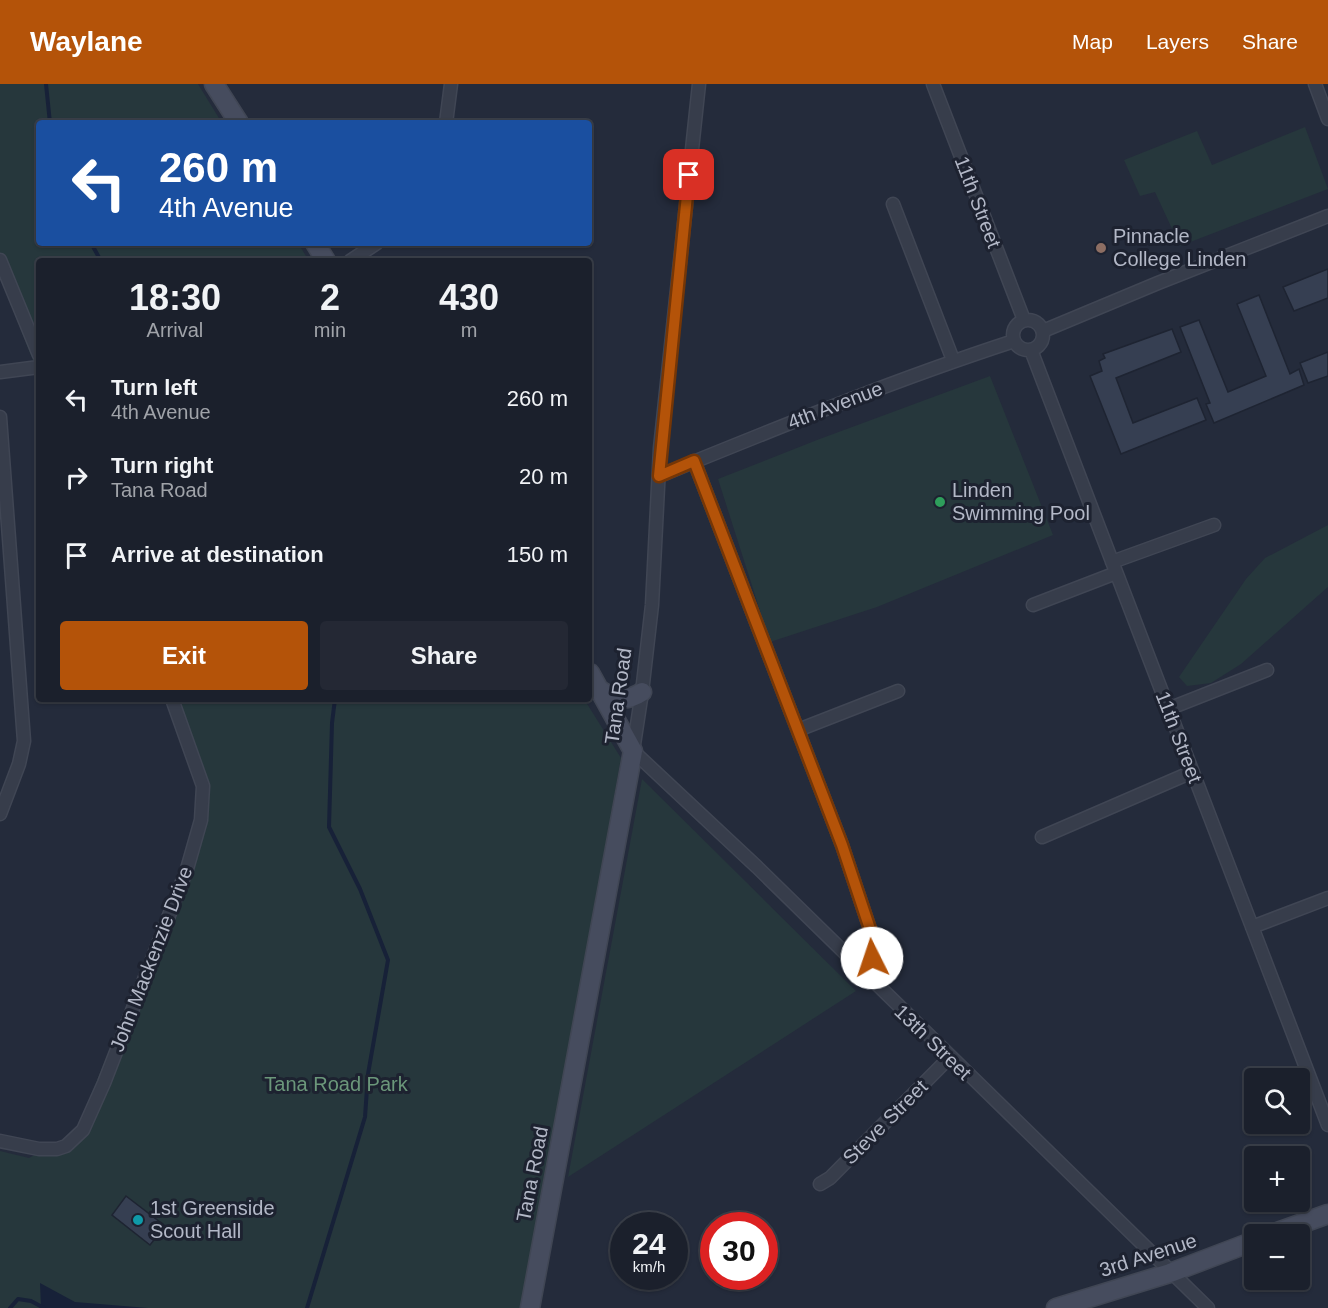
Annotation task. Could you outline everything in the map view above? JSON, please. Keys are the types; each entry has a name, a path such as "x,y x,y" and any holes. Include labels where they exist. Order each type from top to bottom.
{"main road":[{"path":"214,84 237,120"},
{"path":"592,676 633,751"},
{"path":"600,690 609,696 622,699 634,697 642,692"},
{"name":"Tana Road","path":"530,1308 633,751"},
{"path":"1300,1224 1328,1214"},
{"name":"3rd Avenue","path":"1056,1308 1170,1273 1244,1245"}],"street":[{"path":"446,120 451,84"},
{"name":"Tana Road","path":"633,751 652,605 659,476 699,84"},
{"name":"11th Street","path":"933,84 1024,320"},
{"path":"1315,84 1328,119"},
{"path":"893,204 953,360"},
{"path":"1043,331 1328,216"},
{"path":"354,258 372,246"},
{"path":"0,260 36,348"},
{"path":"1029,319 1038,323 1043,331 1040,345 1031,350 1021,348 1014,341 1016,326 1024,320 1029,319"},
{"name":"4th Avenue","path":"659,476 794,420 953,360 1014,341"},
{"name":"11th Street","path":"1031,350 1328,1125"},
{"path":"0,372 36,367"},
{"path":"0,417 24,741 19,764 0,814"},
{"path":"694,461 842,845 869,924 873,948 871,981"},
{"path":"1034,605 1214,525"},
{"path":"1168,709 1267,670"},
{"path":"798,730 898,691"},
{"name":"John Mackenzie Drive","path":"0,1141 39,1149 57,1149 66,1146 82,1130 104,1083 187,869 203,810 203,786 173,702"},
{"name":"13th Street","path":"633,751 757,867 949,1058 1208,1308"},
{"path":"1042,837 1192,772"},
{"path":"1252,927 1328,898"},
{"name":"Steve Street","path":"820,1184 830,1178 949,1058"}],"green space":[{"path":"0,84 198,84 220,120 36,120 36,246 300,246 307,258 36,258 36,368 0,277"},
{"path":"1305,127 1328,189 1180,246 1155,192 1140,196 1124,160 1197,131 1212,165"},
{"name":"Linden Swimming Pool","path":"990,376 1053,535 877,607 770,642 718,479"},
{"path":"1328,525 1328,587 1241,664 1211,683 1187,686 1179,677 1246,579 1265,558"},
{"name":"Tana Road Park","path":"168,702 586,702 621,758 541,1210 520,1308 0,1308 0,1151 29,1158 76,1132 196,836 201,785"},
{"path":"642,779 856,991 568,1177"}],"water":[{"path":"40,1283 75,1302 148,1308 41,1308"}],"building":[{"path":"1328,269 1328,298 1294,311 1283,287"},
{"path":"1259,295 1290,374 1299,369 1304,385 1214,423 1206,404 1210,403 1180,327 1199,320 1228,392 1266,376 1237,304"},
{"path":"1172,329 1181,352 1116,378 1133,423 1197,398 1206,420 1121,454 1090,376 1102,371 1099,361 1105,358 1103,354"},
{"path":"1328,352 1328,376 1308,383 1300,363"},
{"name":"1st Greenside Scout Hall","path":"126,1196 165,1226 150,1245 112,1215"}],"waterway":[{"path":"46,84 50,120"},
{"path":"93,246 99,258"},
{"path":"307,1308 365,1117 368,1074 388,960 360,889 329,827 335,702"},
{"path":"10,1308 18,1299 31,1301 44,1308"}],"place":[{"name":"Pinnacle College Linden","path":"1101,248"},
{"name":"Linden Swimming Pool","path":"940,502"},
{"name":"1st Greenside Scout Hall","path":"138,1220"}],"route":[{"path":"689,175 659,476 694,461 842,845 873,939 872,958"}]}
